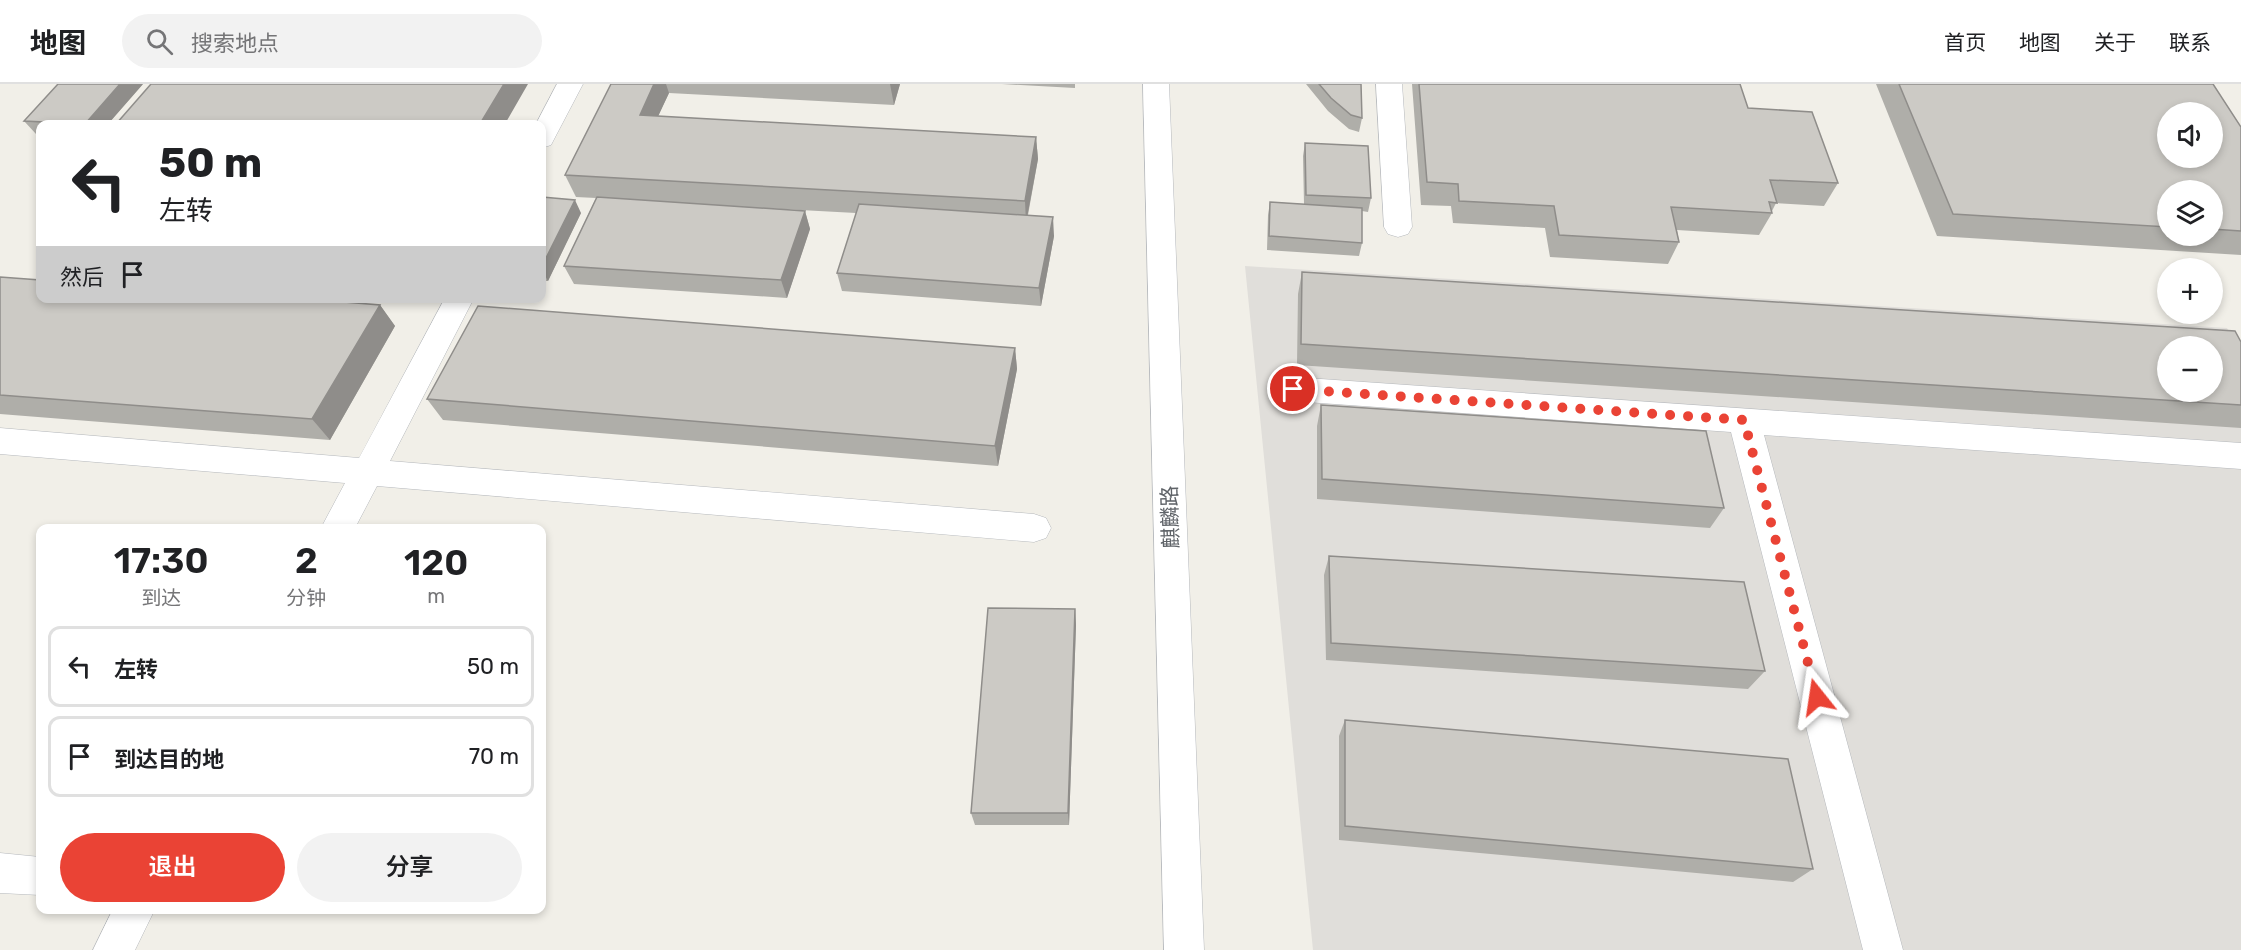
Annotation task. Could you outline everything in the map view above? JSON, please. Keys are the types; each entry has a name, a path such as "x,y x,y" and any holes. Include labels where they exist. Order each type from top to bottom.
{"street":[{"path":"546,132 570,84"},
{"name":"麒麟路","path":"1156,84 1184,950"},
{"path":"1389,84 1398,227"},
{"path":"340,524 457,303"},
{"path":"1293,389 2241,456"},
{"path":"1744,420 1883,950"},
{"path":"0,441 1034,528"},
{"path":"0,873 36,876"},
{"path":"113,950 132,914"}],"shaded area":[{"path":"1245,266 2227,328 2241,353 2241,950 1313,950"}],"building":[{"path":"58,84 120,84 88,120 24,121"},
{"path":"151,84 504,84 482,120 120,120"},
{"path":"611,84 654,84 640,115 1036,137 1025,201 565,175"},
{"path":"1319,84 1361,84 1362,118 1351,115"},
{"path":"1419,84 1740,84 1748,108 1812,112 1838,183 1770,180 1777,203 1769,202 1772,213 1671,207 1679,242 1559,235 1554,206 1459,201 1458,184 1427,182"},
{"path":"1899,84 2213,84 2241,127 2241,231 2223,230 2223,180 2157,180 2157,226 1953,214"},
{"path":"1305,143 1368,146 1371,198 1306,195"},
{"path":"546,197 575,200 546,258"},
{"path":"597,197 805,211 781,280 564,266"},
{"path":"1270,202 1362,208 1362,243 1269,236"},
{"path":"859,204 1053,217 1039,288 837,273"},
{"path":"1302,272 2235,331 2241,342 2241,405 2195,402 2223,402 2223,336 2157,336 2157,400 1301,344"},
{"path":"0,277 36,280 36,303 356,303 380,305 312,419 0,395"},
{"path":"478,306 1015,348 995,446 427,399"},
{"path":"1321,405 1706,431 1724,508 1322,479"},
{"path":"1329,556 1744,582 1765,671 1331,643"},
{"path":"988,608 1075,609 1068,813 971,813"},
{"path":"1345,720 1788,759 1813,869 1345,826"}],"route":[{"path":"1293,389 1744,420 1817,697"}]}
